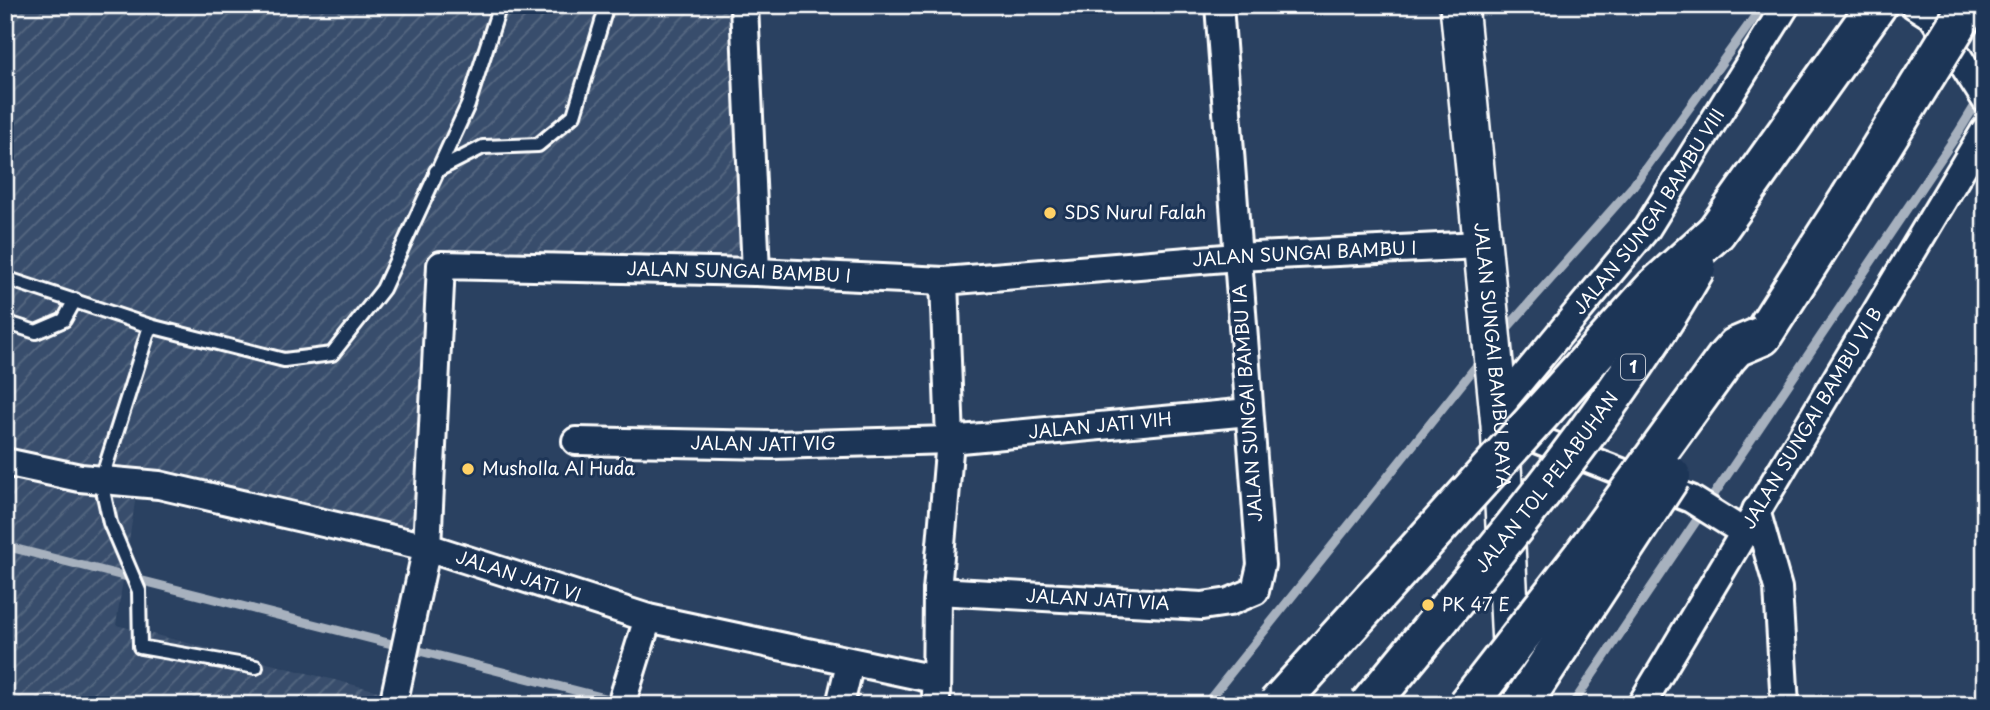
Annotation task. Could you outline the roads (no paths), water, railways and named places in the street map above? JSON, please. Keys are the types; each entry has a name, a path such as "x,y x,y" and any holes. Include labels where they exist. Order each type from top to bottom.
{"highway":[{"name":"JALAN TOL PELABUHAN","path":"1369,705 1540,495 1599,417 1675,304 1716,232 1877,5"},
{"path":"1521,705 1762,336 1932,69 1969,5"},
{"path":"1277,705 1655,287 1716,232"},
{"path":"1467,705 1585,553 1727,357 1736,347 1762,336"}],"street":[{"path":"744,5 756,272"},
{"name":"JALAN SUNGAI BAMBU IA","path":"1219,5 1261,565 1255,591"},
{"name":"JALAN SUNGAI BAMBU RAYA","path":"1459,5 1480,245 1499,416 1514,705"},
{"name":"JALAN SUNGAI BAMBU VIII","path":"1499,416 1647,228 1786,5"},
{"path":"1914,5 1933,17 1977,88"},
{"name":"JALAN SUNGAI BAMBU VI B","path":"1642,705 1749,520 1985,130"},
{"name":"JALAN SUNGAI BAMBU I","path":"393,705 412,629 428,547 441,265 756,272 944,281 1237,257 1480,245"},
{"name":"JALAN JATI VI","path":"5,461 101,481 159,485 428,547 648,618 850,663 935,692 937,591 950,440 944,281"},
{"name":"JALAN JATI VIH","path":"950,440 1249,412"},
{"path":"1499,416 1691,499 1717,514 1749,520 1778,588 1786,705"},
{"name":"JALAN JATI VIG","path":"576,441 772,445 950,440"},
{"name":"JALAN JATI VIA","path":"937,591 1202,606 1229,602 1255,591"},
{"path":"624,696 648,618"},
{"path":"840,705 850,663"}],"lane":[{"path":"5,278 150,326 284,360 332,354 383,289 468,104 500,5"},
{"path":"436,171 483,147 538,145 574,115 607,5"},
{"path":"5,322 36,332 64,320 75,300"},
{"path":"150,326 101,481 110,523 136,585 140,647 256,667"}],"waterway":[{"path":"1501,335 1633,186 1763,5"},
{"path":"1572,705 1979,99"},
{"path":"1205,705 1481,360"},
{"path":"5,546 621,702"}],"place":[{"name":"SDS Nurul Falah","path":"1050,213"},
{"name":"Musholla Al Huda","path":"468,469"},
{"name":"PK 47 E","path":"1428,605"}]}
